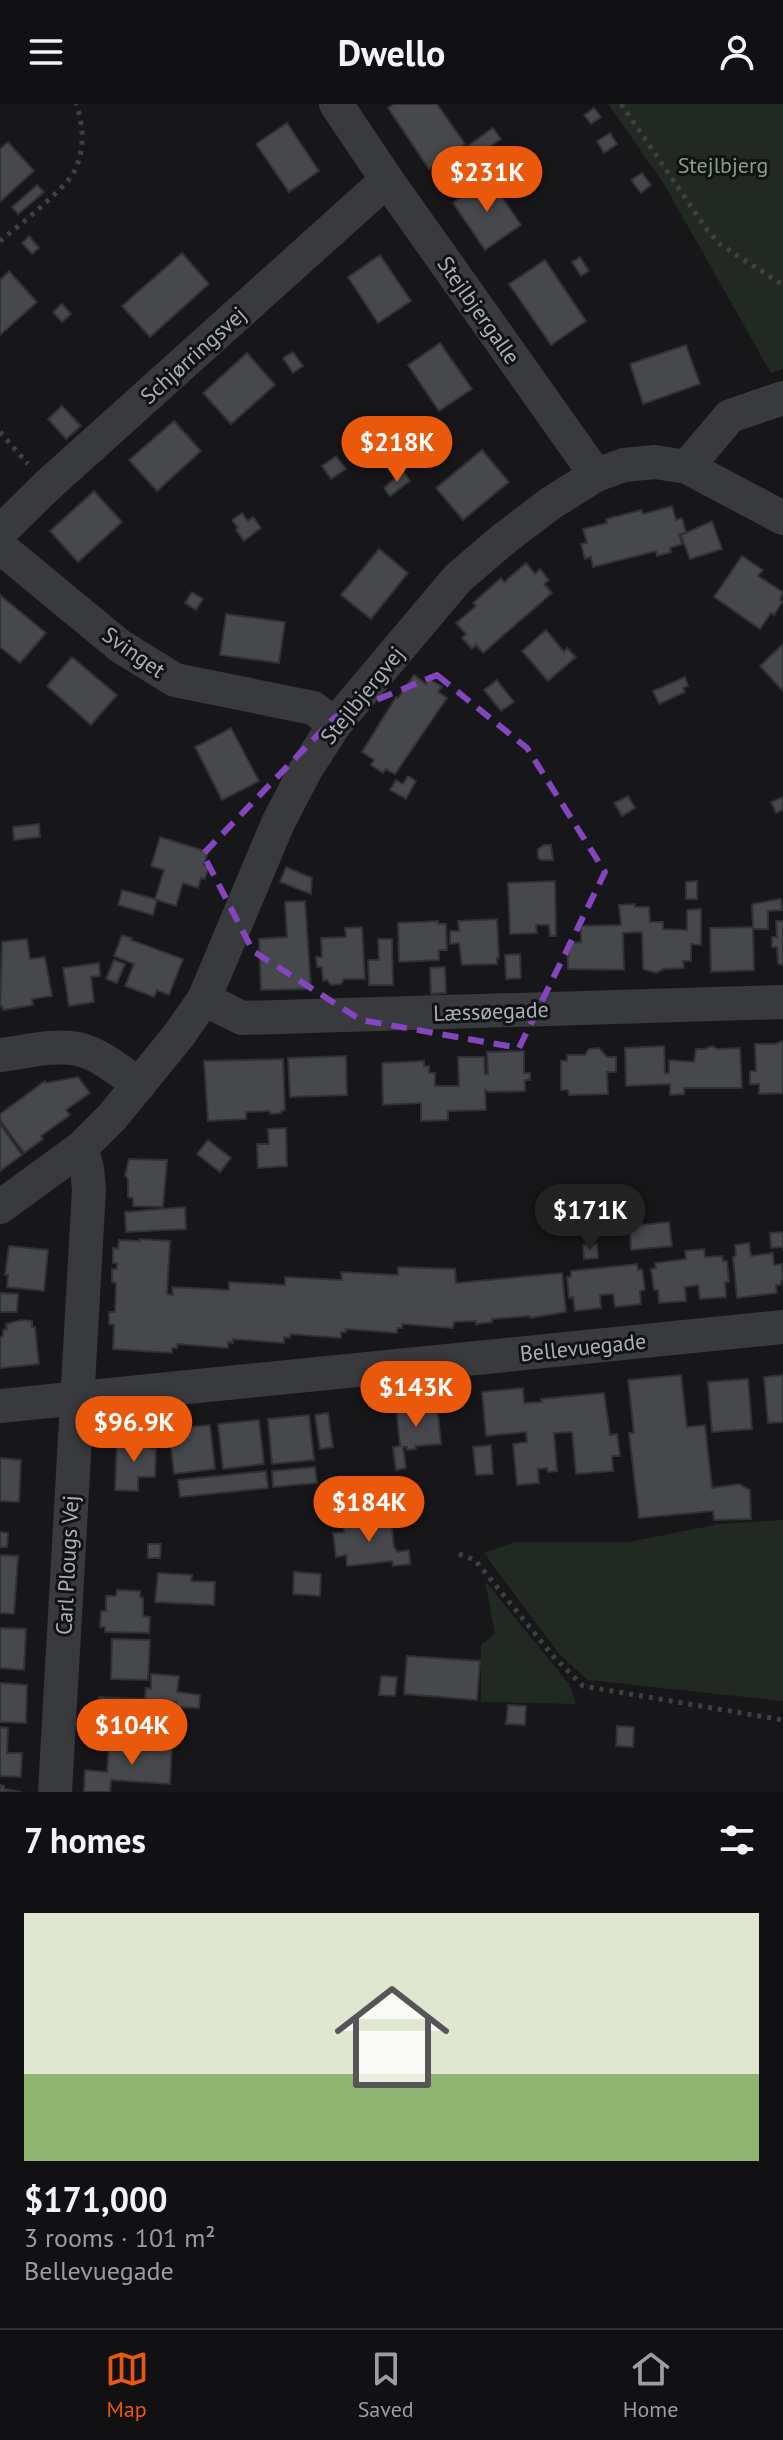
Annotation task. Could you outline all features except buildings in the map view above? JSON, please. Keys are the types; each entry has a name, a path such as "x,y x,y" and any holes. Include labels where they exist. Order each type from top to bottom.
{"street":[{"name":"Stejlbjergalle","path":"336,104 596,475"},
{"name":"Schjørringsvej","path":"0,532 48,485 387,180"},
{"path":"783,398 730,416 687,467 783,518"},
{"name":"Stejlbjergvej","path":"0,1207 81,1148 139,1085 204,999 278,823 306,769 335,724 458,578 551,503 596,475 624,465 655,462 687,467"},
{"name":"Svinget","path":"0,547 120,646 175,680 313,708 335,724"},
{"name":"Læssøegade","path":"204,999 242,1018 783,1002"},
{"path":"0,1055 53,1047 79,1049 101,1059 139,1085"},
{"name":"Carl Plougs Vej","path":"55,1792 89,1190 81,1148"},
{"name":"Bellevuegade","path":"0,1406 783,1327"}],"path":[{"path":"0,241 74,174 83,148 80,112 76,104"},
{"path":"621,104 708,231 721,245 783,285"},
{"path":"0,432 48,485"},
{"path":"459,1554 475,1560 554,1657 583,1686 783,1720"}],"highlighted area":[{"path":"437,675 527,748 605,872 519,1048 361,1020 253,951 203,854 335,717"}],"green space":[{"name":"Stejlbjerg","path":"608,104 783,104 783,369 771,373 664,184"},
{"path":"783,1520 783,1701 588,1680 560,1655 484,1553 515,1542 629,1542 719,1524"},
{"path":"485,1581 569,1684 576,1704 481,1702 481,1645 495,1634"}]}
